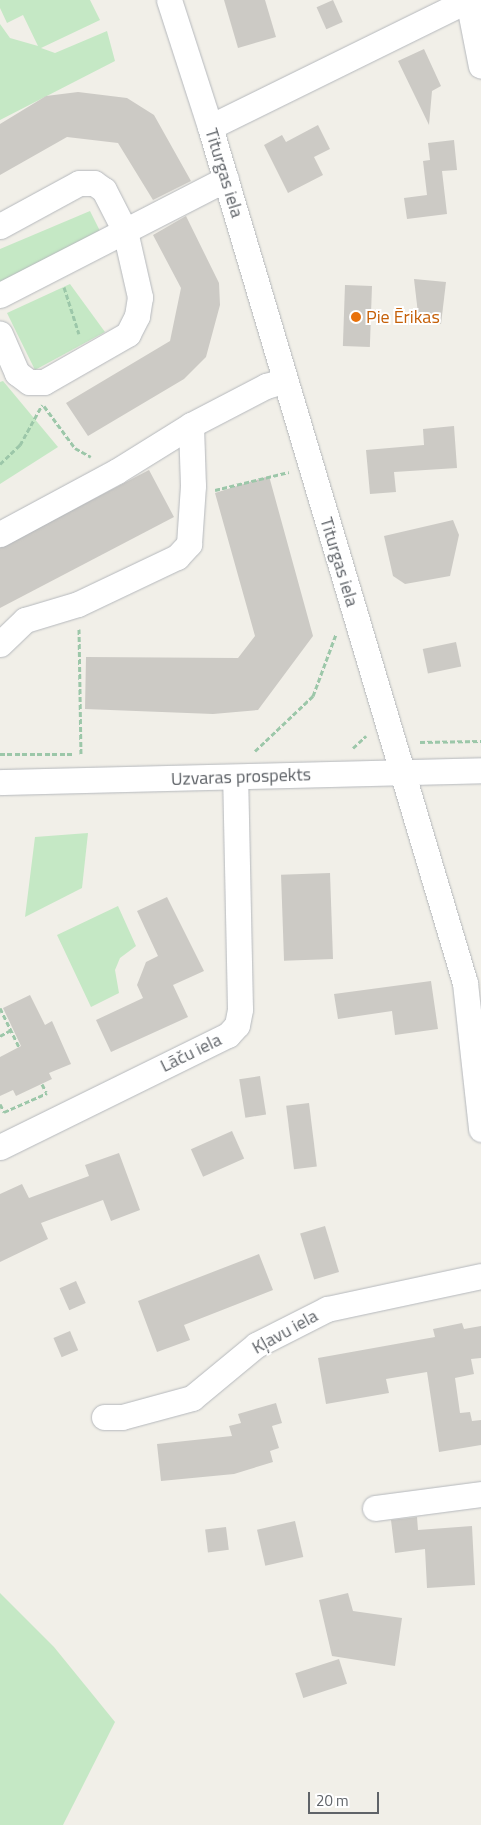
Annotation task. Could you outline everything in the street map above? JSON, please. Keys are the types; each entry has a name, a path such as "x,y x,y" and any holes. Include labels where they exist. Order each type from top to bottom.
{"street":[{"name":"Titurgas iela","path":"168,0 226,179 283,381 378,736 401,772 465,983 481,1129"},
{"path":"210,128 468,0 481,66"},
{"path":"0,295 226,179"},
{"path":"0,226 79,183 94,183 104,190 125,231 140,297 137,316 128,334 87,358 43,393 17,372 0,334"},
{"path":"0,534 117,471 191,425 266,386 283,381"},
{"path":"0,644 25,620 78,604 177,557 189,544 193,486 191,425"},
{"name":"Uzvaras prospekts","path":"0,782 235,778 481,770"},
{"name":"Lāču iela","path":"0,1147 228,1035 237,1025 240,1009 235,778"},
{"name":"Kļavu iela","path":"104,1417 122,1417 192,1398 256,1345 327,1309 481,1276"},
{"path":"375,1508 481,1494"}],"path":[{"path":"58,265 87,358"},
{"path":"0,464 20,445 43,393"},
{"path":"43,393 75,448 117,471"},
{"path":"288,462 294,481"},
{"path":"204,493 291,471"},
{"path":"78,604 81,754"},
{"path":"333,624 338,641"},
{"path":"254,752 313,696 336,633"},
{"path":"364,728 378,736"},
{"path":"349,750 378,736 411,734 422,744 481,741"},
{"path":"244,752 264,752"},
{"path":"0,754 90,754"},
{"path":"0,1008 19,1047"},
{"path":"0,1036 11,1030"},
{"path":"0,1104 4,1112 46,1092"}],"green space":[{"path":"0,0 90,0 100,20 41,48 55,53 107,31 115,61 0,120 0,24 10,38 38,46 23,15 7,23 0,8"},
{"path":"90,211 101,233 0,283 0,249"},
{"path":"70,284 105,332 35,370 7,313"},
{"path":"3,381 58,447 0,484 0,382"},
{"path":"88,833 82,888 25,917 35,837"},
{"path":"118,906 136,946 120,958 115,970 119,993 91,1007 57,935"},
{"path":"0,1593 54,1647 115,1722 63,1825 0,1825"}],"building":[{"path":"224,0 265,0 276,37 238,48"},
{"path":"333,0 343,22 326,29 317,7"},
{"path":"424,49 441,86 432,91 429,125 398,61"},
{"path":"78,92 127,98 154,115 191,181 153,200 118,143 67,137 0,175 0,124 46,96"},
{"path":"318,125 330,149 314,157 323,175 288,193 264,145 282,135 286,142"},
{"path":"454,140 457,170 442,171 447,214 407,219 404,198 427,195 423,161 430,160 428,143"},
{"path":"186,216 219,283 220,305 206,357 184,379 88,436 66,403 170,341 181,288 153,235"},
{"path":"414,279 446,282 441,324 419,322"},
{"path":"345,285 372,286 370,347 343,346"},
{"path":"454,426 457,468 394,472 396,492 370,494 366,450 424,445 423,429"},
{"path":"149,470 174,517 0,608 0,548"},
{"path":"269,476 313,636 258,710 213,714 85,709 86,657 238,658 255,636 215,493"},
{"path":"453,520 459,535 450,576 405,584 393,576 384,536"},
{"path":"456,642 461,666 428,674 423,649"},
{"path":"330,873 333,959 284,961 281,875"},
{"path":"167,897 204,971 173,985 188,1017 111,1052 96,1020 143,998 137,985 146,962 158,956 137,911"},
{"path":"431,981 438,1029 395,1035 392,1011 338,1019 334,994"},
{"path":"30,995 45,1025 52,1021 71,1064 49,1073 52,1079 16,1096 13,1090 0,1096 0,1057 21,1046 3,1008"},
{"path":"260,1076 266,1115 245,1118 239,1079"},
{"path":"309,1103 317,1167 294,1169 286,1106"},
{"path":"232,1131 244,1158 203,1177 191,1149"},
{"path":"119,1153 140,1210 111,1221 103,1200 41,1223 48,1239 0,1262 0,1194 22,1184 29,1198 89,1176 85,1165"},
{"path":"325,1226 339,1272 314,1280 300,1234"},
{"path":"259,1254 273,1290 184,1325 190,1340 157,1352 138,1301"},
{"path":"76,1281 86,1303 69,1310 60,1288"},
{"path":"462,1323 464,1329 481,1326 481,1358 471,1359 474,1374 455,1378 460,1413 470,1412 472,1421 481,1420 481,1445 439,1452 427,1372 386,1379 389,1393 326,1404 318,1358 435,1337 433,1329"},
{"path":"70,1331 78,1350 62,1357 53,1338"},
{"path":"276,1403 282,1423 272,1426 279,1448 270,1451 273,1462 234,1474 161,1481 157,1444 232,1436 229,1426 241,1423 238,1414"},
{"path":"417,1517 418,1530 472,1526 475,1585 427,1588 425,1549 395,1553 391,1520"},
{"path":"295,1521 303,1557 265,1566 257,1530"},
{"path":"226,1527 229,1550 208,1552 205,1530"},
{"path":"348,1593 353,1611 402,1618 395,1666 332,1656 319,1600"},
{"path":"339,1659 347,1684 303,1698 295,1673"}],"place":[{"name":"Pie Ērikas","path":"356,317"}]}
